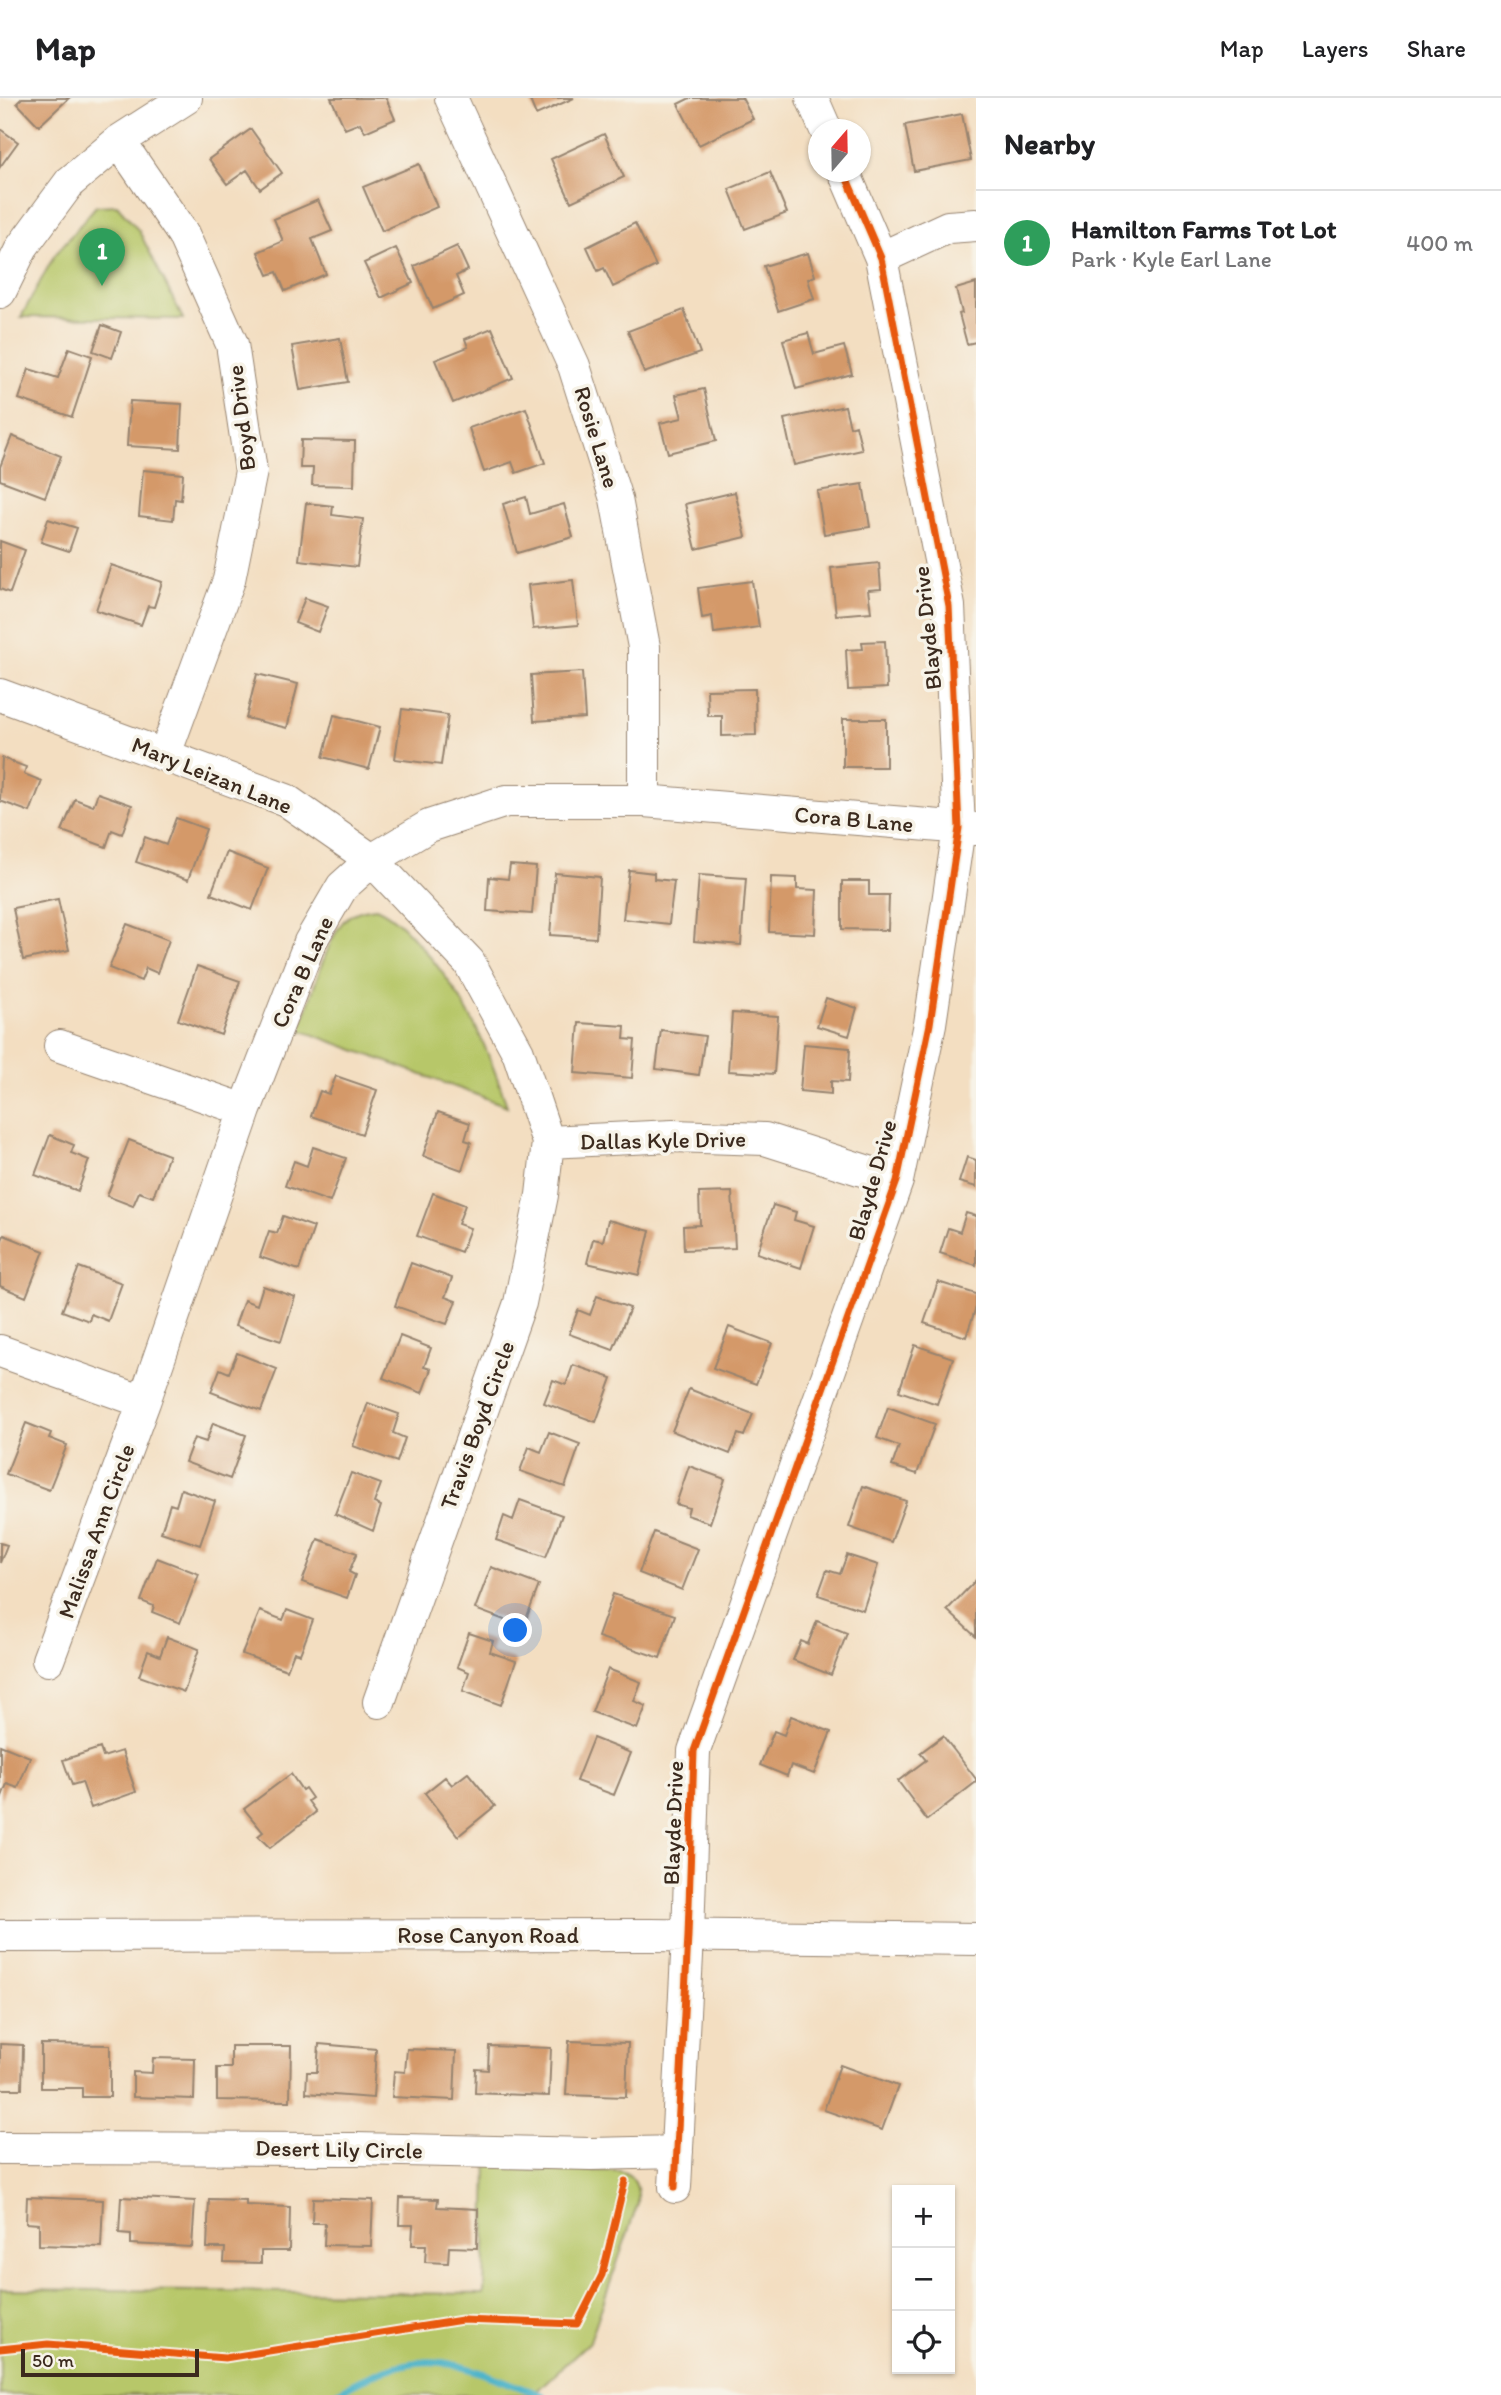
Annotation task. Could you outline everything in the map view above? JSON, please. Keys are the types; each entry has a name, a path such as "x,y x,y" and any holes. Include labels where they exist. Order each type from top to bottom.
{"street":[{"path":"0,292 22,247 70,182 119,141 186,98"},
{"name":"Rosie Lane","path":"451,98 574,366 616,499 644,647 644,801"},
{"path":"812,98 821,119"},
{"name":"Boyd Drive","path":"119,141 183,233 232,344 251,471 229,580 165,754"},
{"name":"Blayde Drive","path":"676,2187 694,1751 897,1181 967,829 949,606 881,258 848,182"},
{"path":"881,258 948,227 976,225"},
{"name":"Mary Leizan Lane","path":"0,695 286,800 372,860 469,962 518,1052 548,1142"},
{"name":"Cora B Lane","path":"144,1402 245,1110 310,942 342,887 372,860 429,826 506,801 644,801 967,829"},
{"path":"60,1045 245,1110"},
{"name":"Dallas Kyle Drive","path":"548,1142 673,1136 765,1139 897,1181"},
{"name":"Travis Boyd Circle","path":"379,1702 520,1303 542,1195 548,1142"},
{"path":"0,1351 144,1402"},
{"name":"Malissa Ann Circle","path":"48,1660 144,1402"},
{"name":"Rose Canyon Road","path":"0,1936 976,1938"},
{"name":"Desert Lily Circle","path":"0,2148 356,2149 591,2154 677,2152"}],"green space":[{"path":"117,205 139,231 183,319 21,317 54,256 96,206"},
{"path":"376,908 403,927 448,980 481,1039 507,1106 300,1030 324,959 342,923 362,911"},
{"path":"487,2164 532,2170 620,2171 633,2179 638,2192 638,2203 590,2341 532,2395 0,2395 0,2289 484,2294"}],"building":[{"path":"22,98 69,98 39,126 17,103"},
{"path":"331,98 386,98 395,119 365,132 360,123 345,129"},
{"path":"529,98 574,98 536,115"},
{"path":"690,98 742,98 753,119 699,145 678,104"},
{"path":"962,114 971,160 914,171 905,125"},
{"path":"0,129 18,142 0,167"},
{"path":"251,129 282,173 260,189 247,170 227,184 209,159"},
{"path":"604,134 624,177 571,202 551,159"},
{"path":"419,164 437,207 382,231 363,187"},
{"path":"770,172 787,213 745,229 729,189"},
{"path":"318,200 332,231 312,239 326,274 285,291 277,272 268,275 258,252 283,241 274,219"},
{"path":"635,223 656,266 613,287 604,268 598,271 587,247"},
{"path":"457,246 468,270 456,276 464,295 433,309 414,266"},
{"path":"396,248 413,283 381,298 364,263"},
{"path":"808,253 815,276 808,279 814,299 778,311 764,266"},
{"path":"976,283 976,342 967,344 956,289"},
{"path":"684,310 700,353 644,373 628,331"},
{"path":"102,325 121,332 112,358 93,351"},
{"path":"492,328 513,378 453,403 435,360 468,347 465,339"},
{"path":"808,333 814,354 844,346 852,374 796,389 783,340"},
{"path":"340,338 348,382 300,390 292,346"},
{"path":"69,348 92,356 72,417 19,399 29,369 58,378"},
{"path":"704,389 716,441 668,453 660,423 682,418 676,395"},
{"path":"130,401 182,404 180,449 127,446"},
{"path":"845,406 850,427 856,425 862,450 794,465 784,419"},
{"path":"526,408 545,463 516,473 512,462 484,472 469,428"},
{"path":"12,436 61,456 45,497 0,480 0,467"},
{"path":"301,440 355,441 354,486 312,485 313,468 300,468"},
{"path":"143,470 183,474 181,500 175,499 173,520 139,516"},
{"path":"863,484 870,527 824,534 817,491"},
{"path":"735,492 746,537 696,549 685,504"},
{"path":"526,497 530,514 564,504 573,537 517,553 503,504"},
{"path":"306,503 333,506 332,515 363,519 357,567 299,560"},
{"path":"48,519 77,528 69,551 41,542"},
{"path":"0,541 25,550 10,593 0,589"},
{"path":"879,563 881,589 868,590 871,612 836,615 831,568"},
{"path":"111,565 162,582 154,607 148,606 141,625 96,610"},
{"path":"573,580 578,625 533,629 528,585"},
{"path":"752,581 759,627 714,633 712,616 702,618 698,588"},
{"path":"305,598 328,606 318,632 295,623"},
{"path":"885,641 887,688 848,690 846,650 863,649 862,642"},
{"path":"582,672 585,718 534,721 531,675"},
{"path":"257,674 298,684 287,728 246,718"},
{"path":"755,689 756,735 722,736 722,716 708,716 707,690"},
{"path":"402,709 448,715 441,765 395,759"},
{"path":"334,715 380,727 369,769 323,757"},
{"path":"843,719 886,719 886,767 843,767"},
{"path":"2,758 26,767 24,774 42,781 30,812 0,801"},
{"path":"98,793 132,805 122,834 112,830 106,847 62,831 75,799 93,806"},
{"path":"176,818 206,829 188,880 136,862 145,837 166,845"},
{"path":"227,852 268,868 252,910 211,894"},
{"path":"510,865 536,867 532,914 487,911 489,877 508,879"},
{"path":"629,870 654,873 654,879 674,881 669,924 623,919"},
{"path":"555,873 600,877 596,938 550,935"},
{"path":"699,875 746,878 741,945 694,941"},
{"path":"771,877 797,878 797,889 817,890 815,934 769,932"},
{"path":"842,881 869,881 869,895 889,895 888,930 842,929"},
{"path":"58,899 69,950 23,960 13,908"},
{"path":"127,924 169,940 157,973 146,968 141,981 109,968"},
{"path":"197,966 240,981 221,1035 178,1020"},
{"path":"826,998 857,1008 849,1036 817,1026"},
{"path":"732,1013 778,1016 774,1074 728,1071"},
{"path":"579,1023 625,1026 624,1039 635,1040 632,1078 575,1073"},
{"path":"661,1030 705,1036 699,1075 656,1069"},
{"path":"804,1044 850,1048 848,1082 831,1081 831,1094 800,1091"},
{"path":"336,1076 377,1090 362,1134 311,1116 320,1091 329,1094"},
{"path":"438,1112 470,1123 465,1140 471,1142 462,1170 423,1156"},
{"path":"50,1135 74,1145 71,1153 89,1160 78,1191 35,1175"},
{"path":"129,1140 169,1155 153,1197 139,1192 133,1206 107,1196"},
{"path":"313,1147 346,1158 330,1202 285,1186 294,1161 307,1166"},
{"path":"967,1157 976,1160 976,1187 959,1182"},
{"path":"732,1192 735,1248 684,1250 683,1226 700,1225 699,1193"},
{"path":"433,1193 465,1205 458,1224 470,1228 461,1252 417,1236"},
{"path":"773,1205 796,1212 794,1220 814,1226 801,1268 757,1253"},
{"path":"966,1213 976,1216 976,1265 940,1253 948,1228 960,1232"},
{"path":"283,1216 314,1227 299,1270 260,1257 269,1231 277,1233"},
{"path":"608,1220 650,1231 639,1275 587,1263 593,1239 603,1241"},
{"path":"4,1235 44,1251 26,1297 0,1286 0,1244"},
{"path":"411,1263 452,1278 445,1297 456,1301 447,1324 395,1306"},
{"path":"79,1267 122,1283 108,1321 91,1314 89,1321 62,1311"},
{"path":"938,1282 976,1294 976,1307 966,1337 924,1323"},
{"path":"263,1286 295,1297 281,1341 235,1326 244,1300 257,1305"},
{"path":"597,1296 630,1308 613,1350 569,1334 578,1310 590,1315"},
{"path":"729,1327 772,1343 756,1384 713,1368"},
{"path":"400,1336 431,1348 424,1367 431,1369 422,1393 383,1378"},
{"path":"915,1345 953,1358 937,1404 899,1391"},
{"path":"237,1353 277,1369 261,1411 211,1392 220,1369 229,1373"},
{"path":"573,1365 612,1378 596,1422 544,1403 553,1380 566,1385"},
{"path":"689,1389 753,1414 744,1436 738,1434 730,1454 672,1431"},
{"path":"368,1403 399,1414 393,1433 405,1438 397,1462 353,1446"},
{"path":"888,1407 935,1424 917,1474 892,1466 899,1446 877,1438"},
{"path":"26,1423 51,1433 49,1438 67,1445 49,1490 6,1474"},
{"path":"213,1423 246,1435 230,1479 185,1462 194,1438 206,1442"},
{"path":"549,1432 580,1444 565,1487 520,1471 529,1447 541,1452"},
{"path":"689,1466 725,1479 710,1523 687,1515 689,1508 676,1504"},
{"path":"351,1473 381,1484 374,1503 381,1506 373,1531 335,1514"},
{"path":"863,1486 906,1501 891,1542 849,1527"},
{"path":"181,1489 215,1501 200,1545 161,1532 170,1504 176,1506"},
{"path":"520,1500 562,1515 546,1557 496,1540 504,1516 513,1520"},
{"path":"654,1532 698,1549 682,1590 639,1573"},
{"path":"318,1539 357,1553 349,1572 355,1575 347,1598 302,1582"},
{"path":"0,1543 7,1545 0,1563"},
{"path":"847,1555 878,1565 863,1610 818,1595 827,1570 840,1574"},
{"path":"157,1558 199,1574 180,1623 152,1612 154,1606 141,1601"},
{"path":"491,1567 539,1585 523,1627 475,1609"},
{"path":"976,1580 976,1637 947,1610"},
{"path":"613,1594 675,1615 660,1658 598,1637"},
{"path":"287,1610 313,1620 300,1654 294,1652 287,1670 242,1654 260,1611 283,1620"},
{"path":"817,1621 847,1633 831,1675 793,1660 801,1641 808,1644"},
{"path":"469,1633 493,1641 490,1652 516,1661 501,1705 463,1691 469,1672 457,1667"},
{"path":"167,1637 199,1649 184,1692 139,1676 148,1651 160,1656"},
{"path":"608,1669 641,1682 634,1701 646,1706 637,1729 592,1712"},
{"path":"791,1716 831,1732 814,1774 791,1765 787,1776 760,1765 774,1731 784,1735"},
{"path":"943,1736 976,1782 927,1820 898,1781 926,1760 920,1753"},
{"path":"593,1738 631,1753 614,1795 576,1781"},
{"path":"0,1745 30,1757 18,1788 7,1784 0,1801"},
{"path":"100,1748 103,1757 122,1751 136,1792 91,1808 82,1782 72,1785 63,1760"},
{"path":"468,1773 495,1806 458,1836 425,1793 445,1777 452,1785"},
{"path":"291,1774 302,1790 305,1788 312,1798 308,1801 316,1812 270,1848 258,1836 263,1832 244,1809"},
{"path":"569,2041 628,2043 626,2097 566,2095"},
{"path":"0,2044 23,2045 22,2089 0,2089"},
{"path":"41,2044 110,2045 110,2097 82,2097 82,2088 41,2088"},
{"path":"319,2044 376,2049 373,2098 306,2093 307,2072 317,2072"},
{"path":"231,2046 291,2046 290,2101 217,2100 217,2068 231,2068"},
{"path":"489,2046 551,2048 549,2096 475,2093 476,2069 488,2070"},
{"path":"407,2049 456,2051 454,2100 392,2097 394,2071 405,2072"},
{"path":"153,2058 195,2059 194,2099 133,2097 133,2072 152,2073"},
{"path":"840,2065 898,2086 882,2130 824,2110"},
{"path":"27,2197 103,2200 101,2247 39,2245 39,2224 26,2223"},
{"path":"121,2197 195,2201 192,2247 131,2244 131,2234 119,2233"},
{"path":"313,2198 373,2200 371,2246 324,2245 325,2223 312,2223"},
{"path":"400,2198 438,2199 437,2207 478,2209 477,2248 449,2247 448,2263 425,2262 426,2245 412,2245 413,2225 399,2225"},
{"path":"209,2199 246,2200 246,2205 290,2207 289,2251 261,2251 261,2263 224,2262 225,2248 207,2248"}],"waterway":[{"path":"333,2395 374,2374 420,2362 450,2364 473,2370 542,2395"}],"cycle path":[{"path":"675,2187 694,1751 897,1181 930,1024 959,828 949,606 881,258 848,182"},
{"path":"0,2349 48,2344 225,2358 462,2320 577,2324 602,2275 625,2181"}],"place":[{"name":"Hamilton Farms Tot Lot","path":"102,286"}]}
